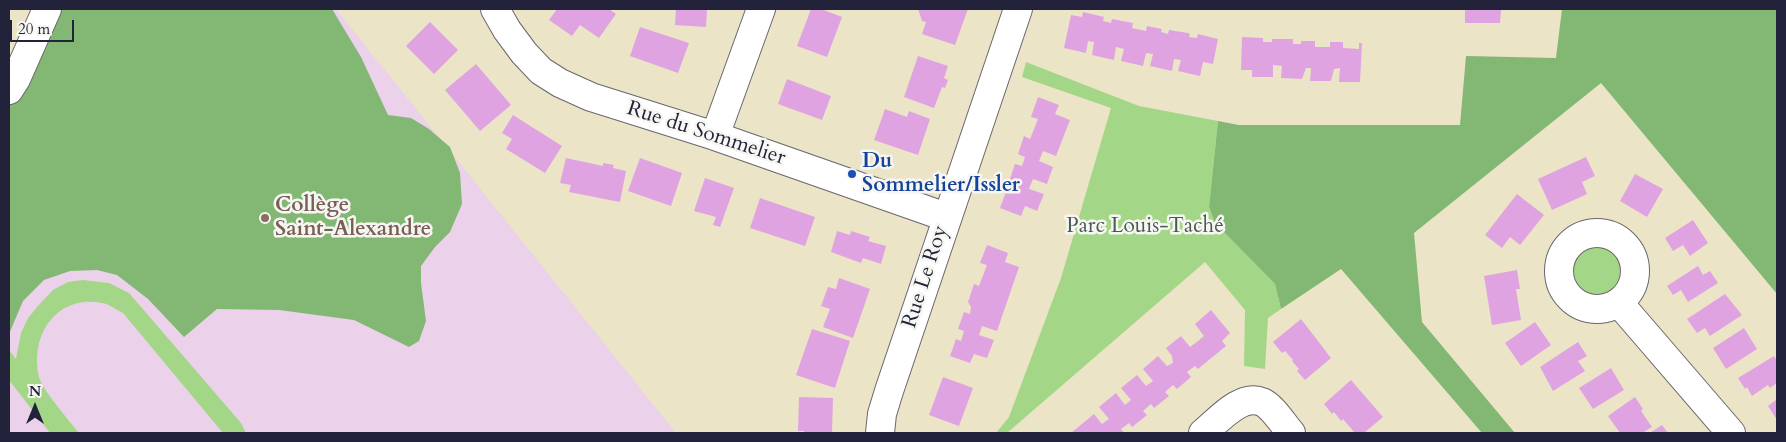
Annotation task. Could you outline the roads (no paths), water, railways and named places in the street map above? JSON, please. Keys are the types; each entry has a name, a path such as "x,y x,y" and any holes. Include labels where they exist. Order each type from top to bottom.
{"street":[{"path":"9,90 16,79 47,9"},
{"name":"Rue du Sommelier","path":"495,9 507,30 524,53 541,71 560,83 591,97 715,136 946,217"},
{"path":"715,136 761,9"},
{"name":"Rue Le Roy","path":"880,433 882,414 889,391 946,217 1018,9"},
{"path":"1619,303 1731,433"},
{"path":"1203,433 1238,404 1252,400 1263,402 1291,433"}],"place":[{"name":"Du Sommelier/Issler","path":"852,174"},
{"name":"Collège Saint-Alexandre","path":"265,218"}],"park label":[{"name":"Parc Louis-Taché","path":"1145,227"}]}
